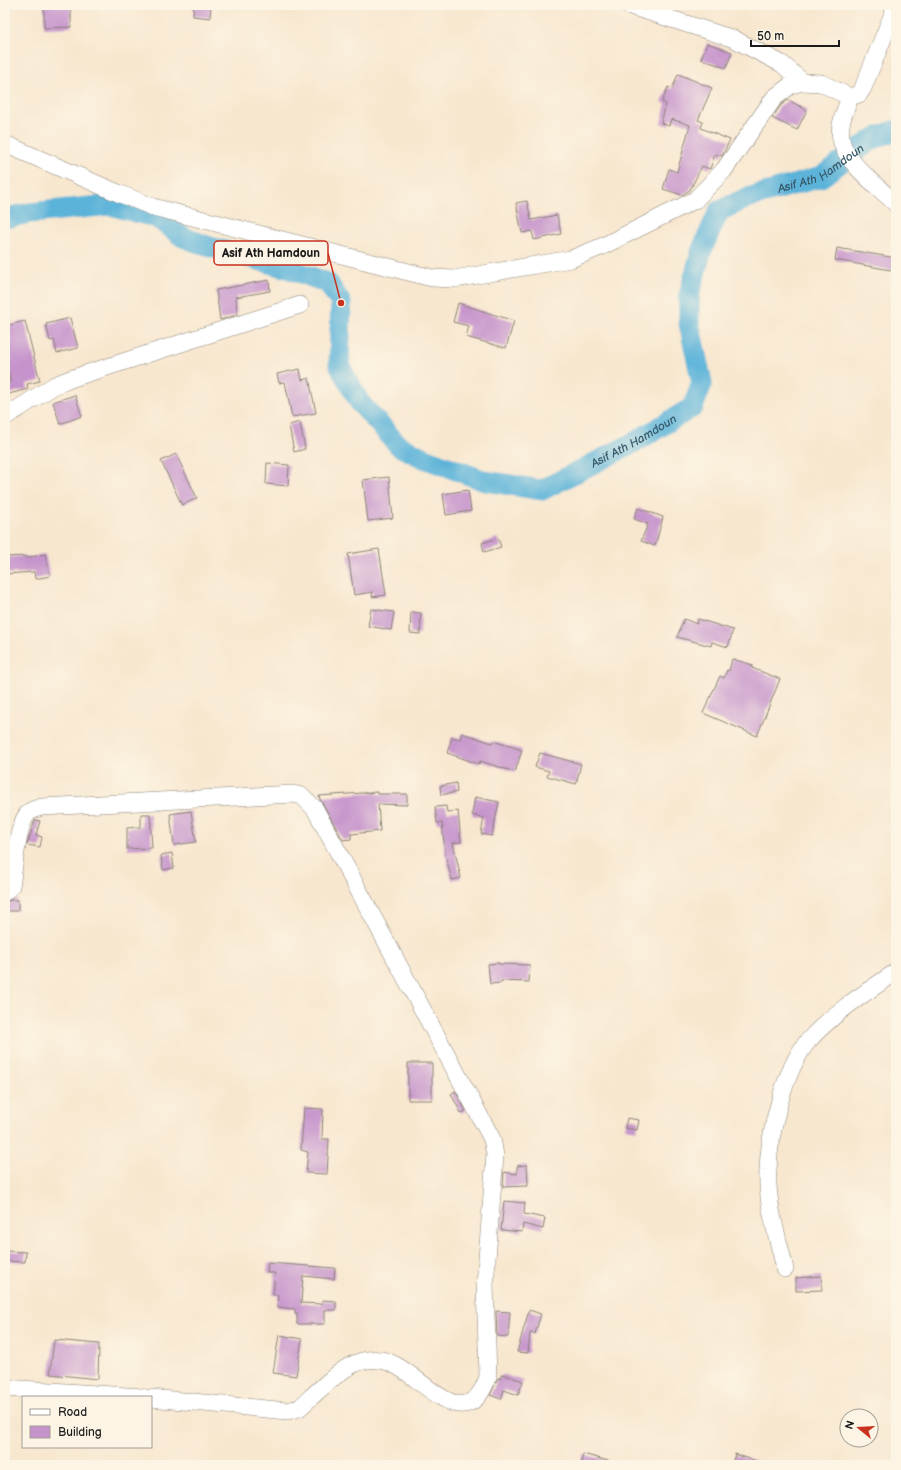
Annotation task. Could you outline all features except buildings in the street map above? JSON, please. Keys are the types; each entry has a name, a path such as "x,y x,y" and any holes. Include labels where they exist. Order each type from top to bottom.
{"street":[{"path":"627,5 734,39 782,64 803,82"},
{"path":"5,144 153,207 432,278 454,279 571,259 603,246 694,200 724,170 774,98 791,85 803,82 821,83 850,97 858,94 863,88 896,6"},
{"path":"850,97 841,122 841,139 846,152 856,166 896,204"},
{"path":"5,417 55,386 73,378 300,305"},
{"path":"5,892 10,886 23,822 25,816 32,810 42,807 293,794 302,796 315,809 492,1139 495,1155 485,1285 488,1378 483,1392 477,1399 467,1404 458,1405 448,1402 398,1366 381,1360 364,1360 350,1365 299,1407 287,1411 152,1398"},
{"path":"785,1269 770,1199 768,1171 782,1093 793,1065 808,1042 844,1006 896,972"},
{"path":"5,1388 127,1396"}],"waterway":[{"name":"Asif Ath Hamdoun","path":"5,218 30,213 110,205 157,218 183,237 207,246 287,268 328,283 341,303 339,365 360,403 399,446 424,458 485,481 542,490 635,442 693,407 702,383 689,323 689,295 702,249 719,211 747,198 821,177 873,139 896,130"}],"place":[{"name":"Asif Ath Hamdoun","path":"341,303"}]}
